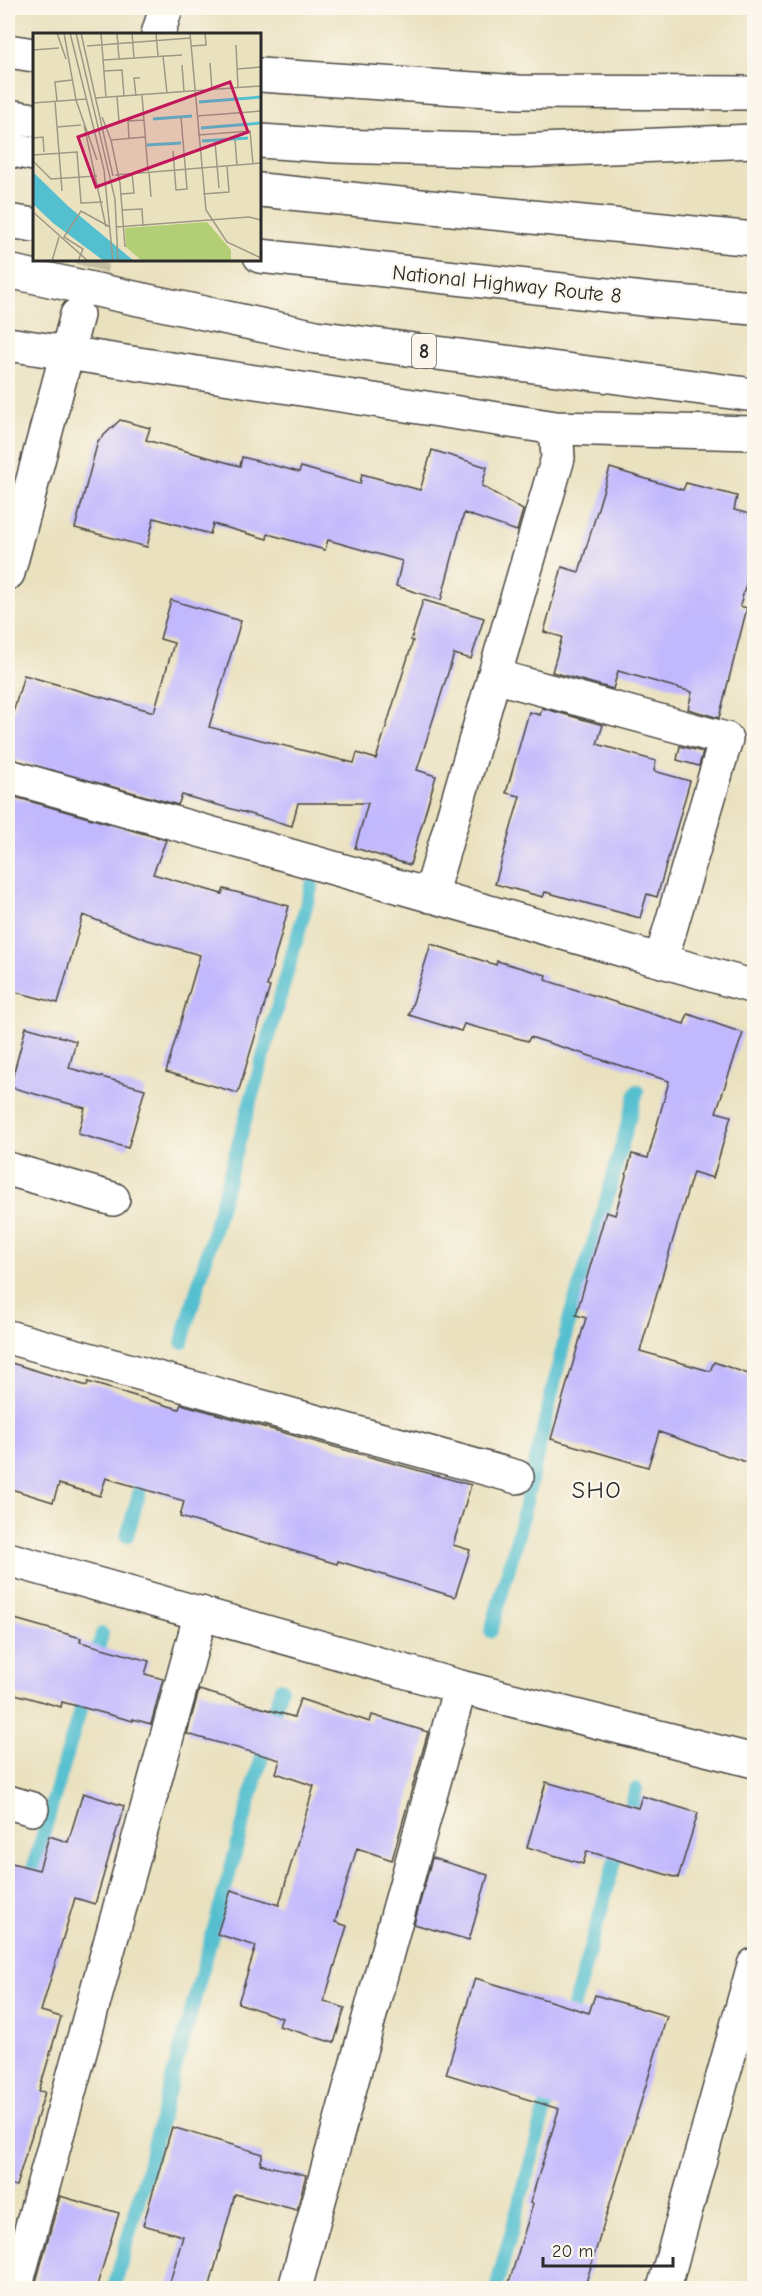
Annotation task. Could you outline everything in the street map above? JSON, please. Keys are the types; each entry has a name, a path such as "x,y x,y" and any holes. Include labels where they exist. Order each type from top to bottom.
{"main road":[{"path":"158,33 166,8"},
{"path":"8,51 33,55"},
{"path":"261,75 519,93 754,93"},
{"path":"8,116 33,120"},
{"path":"261,141 336,146 516,151 754,141"},
{"path":"8,149 33,154"},
{"path":"261,190 754,239"},
{"path":"8,221 33,225"},
{"name":"National Highway Route 8","path":"261,256 652,300 754,308"},
{"name":"8","path":"8,272 316,337 754,395"},
{"path":"10,556 77,315"},
{"path":"8,344 556,428 754,433"},
{"path":"430,896 558,458 556,428"},
{"path":"494,676 726,739 661,960"},
{"path":"8,776 754,987"},
{"path":"8,1169 113,1199"},
{"path":"8,1337 517,1478"},
{"path":"8,1559 460,1687 754,1761"},
{"path":"15,2289 201,1613"},
{"path":"295,2289 460,1687"},
{"path":"664,2289 747,2020 754,1965"}],"building":[{"path":"120,420 150,428 146,440 240,466 242,457 299,472 301,467 360,484 362,474 420,490 432,450 487,467 482,486 523,510 517,531 464,513 441,600 396,586 402,561 328,540 325,550 268,534 267,539 213,524 210,534 154,518 147,547 75,528 98,441"},
{"path":"610,468 683,490 686,483 737,496 734,510 754,515 754,554 740,606 747,608 719,718 688,709 692,692 618,671 613,689 552,672 562,637 544,632 562,567 579,572"},
{"path":"171,600 241,621 209,727 354,763 357,753 376,759 413,641 411,640 423,600 484,618 471,659 454,654 417,770 436,776 410,865 355,848 368,803 298,803 292,826 182,795 178,805 8,758 8,730 24,675 154,712 174,643 160,639"},
{"path":"542,708 603,725 597,744 656,761 654,771 690,781 657,897 647,894 640,918 545,892 543,897 495,884 520,796 506,793 529,712 540,715"},
{"path":"680,746 703,752 699,766 677,760"},
{"path":"8,795 166,840 153,874 222,894 224,889 289,906 267,986 270,987 238,1093 166,1072 200,955 148,940 83,915 58,1003 8,990"},
{"path":"431,944 496,965 497,961 546,975 545,980 684,1024 688,1014 743,1033 716,1112 731,1116 713,1178 693,1172 640,1351 710,1371 714,1362 754,1376 754,1465 659,1432 648,1467 551,1439 586,1318 576,1315 606,1212 615,1215 632,1154 648,1158 669,1081 530,1037 528,1041 464,1024 461,1031 409,1015"},
{"path":"26,1027 76,1041 69,1068 145,1089 128,1148 78,1134 85,1108 10,1087"},
{"path":"8,1362 87,1386 88,1382 179,1409 181,1404 471,1485 453,1545 470,1550 455,1597 338,1561 337,1564 180,1517 184,1501 106,1478 100,1496 59,1484 53,1502 8,1488"},
{"path":"8,1617 81,1638 80,1642 149,1661 145,1674 163,1679 151,1724 62,1702 61,1707 8,1692"},
{"path":"199,1690 294,1717 300,1699 370,1722 372,1715 428,1732 392,1860 357,1848 335,1922 347,1926 324,2001 345,2008 334,2043 279,2026 282,2018 238,2003 256,1946 217,1934 231,1890 279,1905 314,1786 276,1773 280,1760 187,1734"},
{"path":"546,1782 638,1808 642,1796 698,1813 678,1878 587,1851 583,1864 527,1847"},
{"path":"83,1793 124,1806 95,1904 75,1898 41,2011 61,2017 39,2091 45,2092 16,2186 8,2185 8,1862 39,1870 49,1836 68,1842"},
{"path":"432,1858 488,1875 469,1940 414,1924"},
{"path":"475,1978 589,2013 595,1995 667,2016 584,2289 507,2289 559,2109 446,2074"},
{"path":"172,2127 263,2154 260,2164 306,2175 297,2210 235,2194 209,2289 168,2289 183,2236 143,2225"},
{"path":"60,2196 119,2213 96,2289 34,2289"}],"waterway":[{"path":"182,1342 312,885"},
{"path":"491,1631 517,1539 571,1313 602,1216 637,1091"},
{"path":"127,1536 145,1472"},
{"path":"94,1664 102,1634"},
{"path":"114,2288 281,1688"},
{"path":"28,1885 86,1691"},
{"path":"627,1821 636,1789"},
{"path":"568,2026 620,1843"},
{"path":"496,2288 551,2088"}],"tunnel":[{"path":"77,315 93,261"}],"district":[{"name":"SHO","path":"597,1490"}]}
